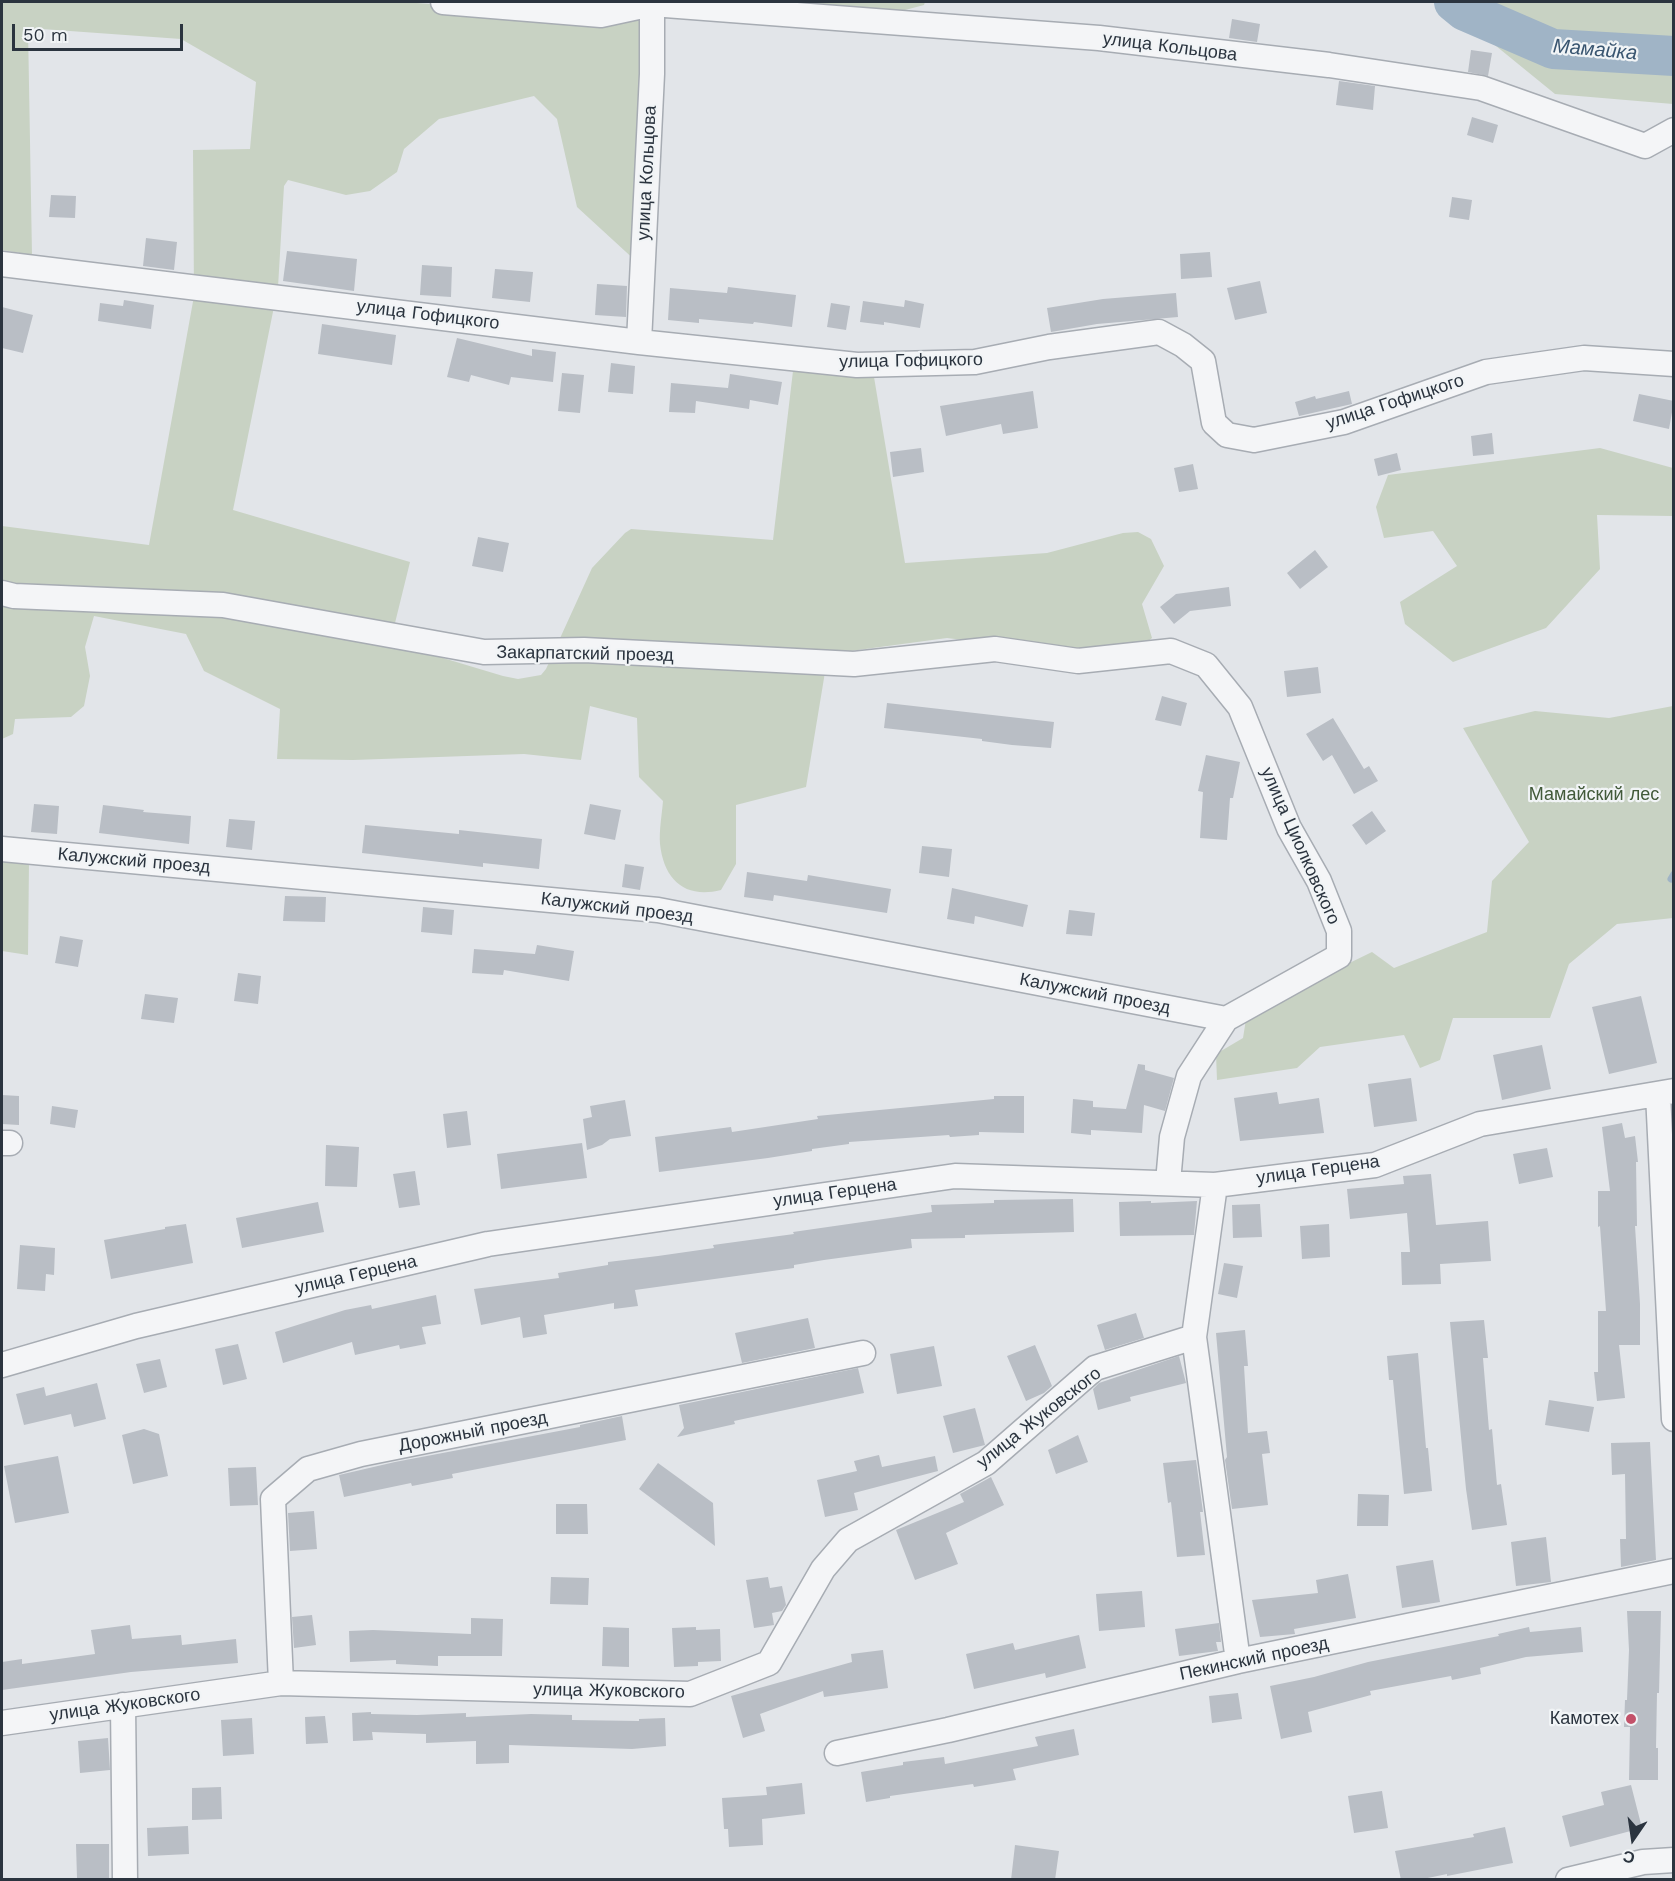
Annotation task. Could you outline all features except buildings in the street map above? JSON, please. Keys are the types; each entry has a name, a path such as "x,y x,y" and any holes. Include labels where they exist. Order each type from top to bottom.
{"street":[{"name":"улица Кольцова","path":"443,2 601,15 652,3 1099,38 1329,65 1481,88 1645,146 1674,130"},
{"name":"улица Кольцова","path":"639,342 652,74 652,3"},
{"name":"улица Гофицкого","path":"2,264 639,342 857,365 975,362 1049,347 1159,332 1183,345 1203,361 1214,423 1227,435 1254,440 1344,422 1486,372 1584,358 1674,364"},
{"name":"Закарпатский проезд","path":"2,593 14,596 223,605 484,652 584,650 854,664 995,649 1078,661 1171,651"},
{"name":"улица Циолковского","path":"1168,1182 1172,1137 1189,1076 1226,1019 1339,956 1339,932 1319,881 1289,828 1240,707 1206,665 1171,651"},
{"name":"Калужский проезд","path":"2,849 658,910 1226,1019"},
{"name":"улица Герцена","path":"2,1365 136,1326 488,1244 955,1176 1215,1185 1375,1165 1480,1124 1666,1093"},
{"path":"1666,1093 1674,1419"},
{"path":"1215,1185 1194,1336 1238,1661"},
{"name":"улица Жуковского","path":"2,1723 281,1683 690,1694 769,1663 823,1569 848,1540 986,1463 1095,1368 1194,1336"},
{"name":"Дорожный проезд","path":"281,1683 273,1499 308,1469 361,1454 863,1353"},
{"name":"Пекинский проезд","path":"837,1754 1238,1661 1674,1571"},
{"path":"123,1705 125,1880"},
{"path":"1568,1880 1643,1862 1674,1860"}],"green space":[{"path":"2,2 403,2 499,9 637,14 649,47 638,263 577,207 557,119 534,96 439,119 404,149 397,172 370,191 346,195 288,180 284,186 278,287 233,510 410,562 395,623 387,632 403,646 503,676 518,679 541,675 546,669 592,568 631,529 773,540 793,371 874,377 905,563 1047,553 1123,533 1138,532 1151,539 1164,566 1142,604 1152,638 1146,643 1084,655 947,638 828,654 806,787 736,805 736,864 721,890 708,892 697,892 678,884 666,868 660,844 663,801 639,777 637,718 590,706 581,760 524,754 353,760 277,759 280,709 204,671 186,634 94,616 85,647 90,676 84,706 71,717 15,719 13,734 2,739 2,526 149,545 194,296 193,150 250,149 256,82 181,39 28,28 32,255 2,250"},
{"path":"770,2 925,2 924,5 890,14"},
{"path":"1442,2 1673,2 1673,104 1555,94"},
{"path":"1600,448 1673,468 1673,516 1597,515 1600,569 1546,628 1453,662 1405,624 1400,602 1457,566 1433,531 1384,538 1376,507 1388,475"},
{"name":"Мамайский лес","path":"1673,706 1673,918 1617,924 1569,964 1550,1018 1453,1018 1440,1060 1420,1068 1404,1035 1320,1047 1297,1068 1217,1080 1216,1054 1243,1038 1247,1013 1372,952 1394,968 1487,932 1492,881 1529,842 1463,728 1535,711 1609,718"},
{"path":"2,860 29,862 28,955 2,951"}],"waterway":[{"name":"Мамайка","path":"1454,2 1465,11 1553,49 1674,56"},
{"path":"1671,879 1674,874"}],"place":[{"name":"Камотех","path":"1631,1719"}]}
